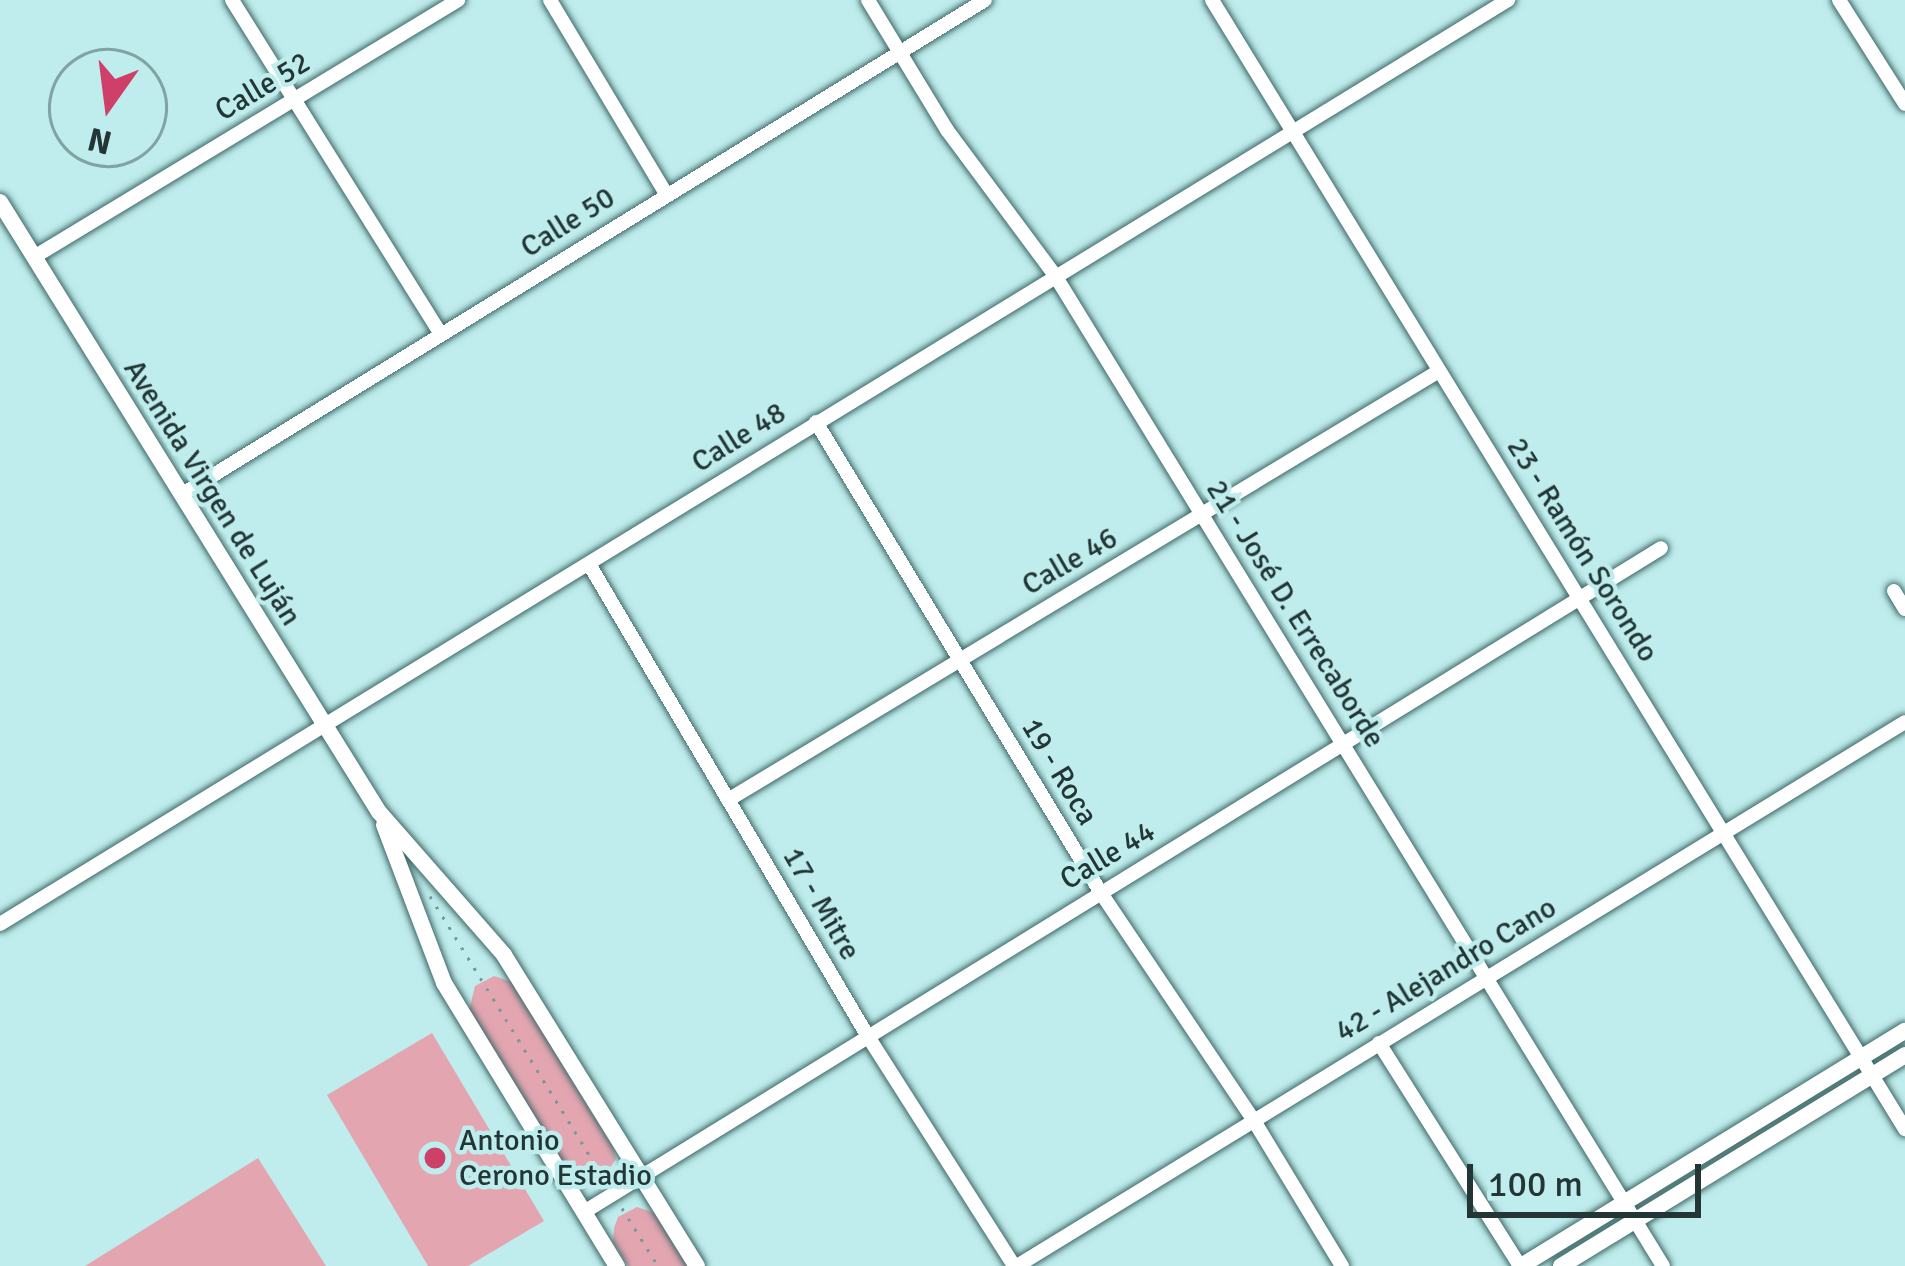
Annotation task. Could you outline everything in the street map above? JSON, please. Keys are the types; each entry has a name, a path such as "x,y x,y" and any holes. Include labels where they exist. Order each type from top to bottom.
{"street":[{"path":"232,0 441,334"},
{"name":"Calle 52","path":"34,257 458,0"},
{"path":"550,0 666,194"},
{"name":"21 - José D. Errecaborde","path":"868,0 947,130 1056,277 1663,1266"},
{"name":"Calle 50","path":"181,495 985,0"},
{"name":"23 - Ramón Sorondo","path":"1212,0 1905,1130"},
{"name":"Calle 48","path":"0,924 1508,0"},
{"path":"1839,0 1900,86 1905,104"},
{"name":"Avenida Virgen de Luján","path":"0,202 379,812 503,955 697,1266"},
{"name":"Calle 46","path":"728,800 1439,371"},
{"name":"19 - Roca","path":"816,422 1101,893 1253,1119 1342,1266"},
{"name":"Calle 44","path":"584,1212 1661,548"},
{"name":"17 - Mitre","path":"589,564 867,1035 1015,1266"},
{"path":"1894,591 1905,610"},
{"name":"42 - Alejandro Cano","path":"1015,1266 1905,722"},
{"name":"Avenida Virgen de Luján","path":"379,812 444,983 617,1266"},
{"path":"1378,1043 1521,1266 1905,1030"},
{"path":"1561,1266 1905,1055"}],"path":[{"path":"424,886 658,1266"}],"shaded area":[{"path":"494,976 512,982 612,1146 616,1159 603,1178 579,1180 569,1173 469,1011 475,986"},
{"name":"Antonio Cerono Estadio","path":"432,1033 544,1221 468,1266 428,1266 327,1095"},
{"path":"258,1158 326,1266 85,1266"},
{"path":"637,1207 655,1213 688,1266 628,1266 613,1242 614,1228 618,1217"}],"place":[{"name":"Antonio Cerono Estadio","path":"435,1158"}]}
